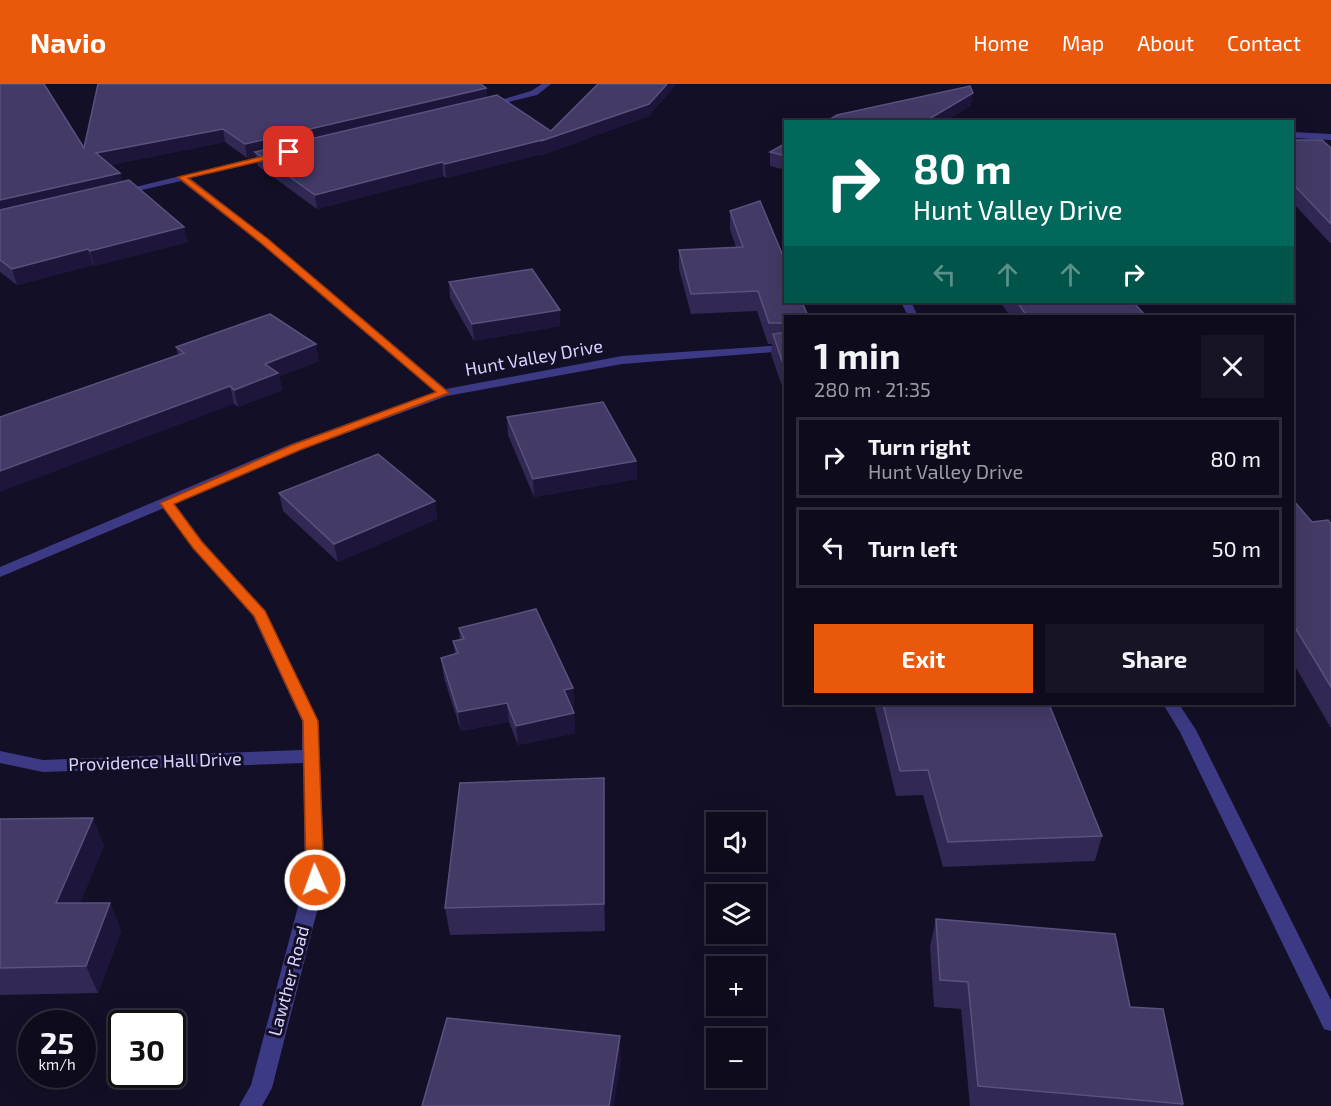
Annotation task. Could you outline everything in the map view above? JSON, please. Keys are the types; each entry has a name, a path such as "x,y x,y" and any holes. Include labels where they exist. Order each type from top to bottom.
{"street":[{"path":"482,107 534,93 547,84"},
{"path":"1294,135 1331,137"},
{"path":"112,194 283,154"},
{"path":"182,177 264,241 444,393"},
{"name":"Hunt Valley Drive","path":"0,572 296,447 444,393 622,360 784,348"},
{"name":"Lawther Road","path":"167,503 198,545 260,614 310,721 315,880 261,1088 250,1106"},
{"path":"1172,705 1188,730 1331,1022"},
{"name":"Providence Hall Drive","path":"0,757 43,766 311,756"}],"building":[{"path":"0,84 44,84 84,148 98,84 481,84 486,88 245,144 223,129 96,153 120,173 0,200"},
{"path":"598,84 667,84 649,104 541,141 445,164 442,162 315,195 255,152 497,95 551,131"},
{"path":"970,86 973,93 927,120 828,120 837,115"},
{"path":"1294,140 1322,140 1331,148 1331,224 1294,185"},
{"path":"784,144 784,156 770,152"},
{"path":"129,180 184,227 12,269 0,260 0,210"},
{"path":"760,201 784,258 784,303 802,303 808,315 784,315 784,323 769,323 758,291 691,294 679,250 743,247 730,211"},
{"path":"532,269 560,310 472,324 449,282"},
{"path":"1018,303 1134,303 1145,315 1026,315"},
{"path":"270,314 316,344 265,364 278,373 234,390 230,386 0,471 0,417 184,353 176,347"},
{"path":"784,332 784,367 773,334"},
{"path":"603,402 636,461 533,479 507,417"},
{"path":"378,454 435,501 334,544 279,493"},
{"path":"1294,501 1312,522 1328,520 1331,524 1331,687 1294,626"},
{"path":"536,609 573,688 564,690 574,713 516,726 507,703 458,712 441,658 458,653 453,641 464,639 459,628"},
{"path":"883,705 1049,705 1102,836 948,842 928,770 900,771"},
{"path":"604,778 604,904 445,908 460,783"},
{"path":"93,818 56,903 110,903 86,966 0,968 0,819"},
{"path":"936,919 1115,934 1130,1007 1163,1009 1183,1104 978,1086 968,982 940,980"},
{"path":"447,1018 620,1036 609,1106 422,1106"}],"route":[{"path":"289,152 182,177 264,241 444,393 296,447 167,503 198,545 260,614 310,721 315,880"}]}
